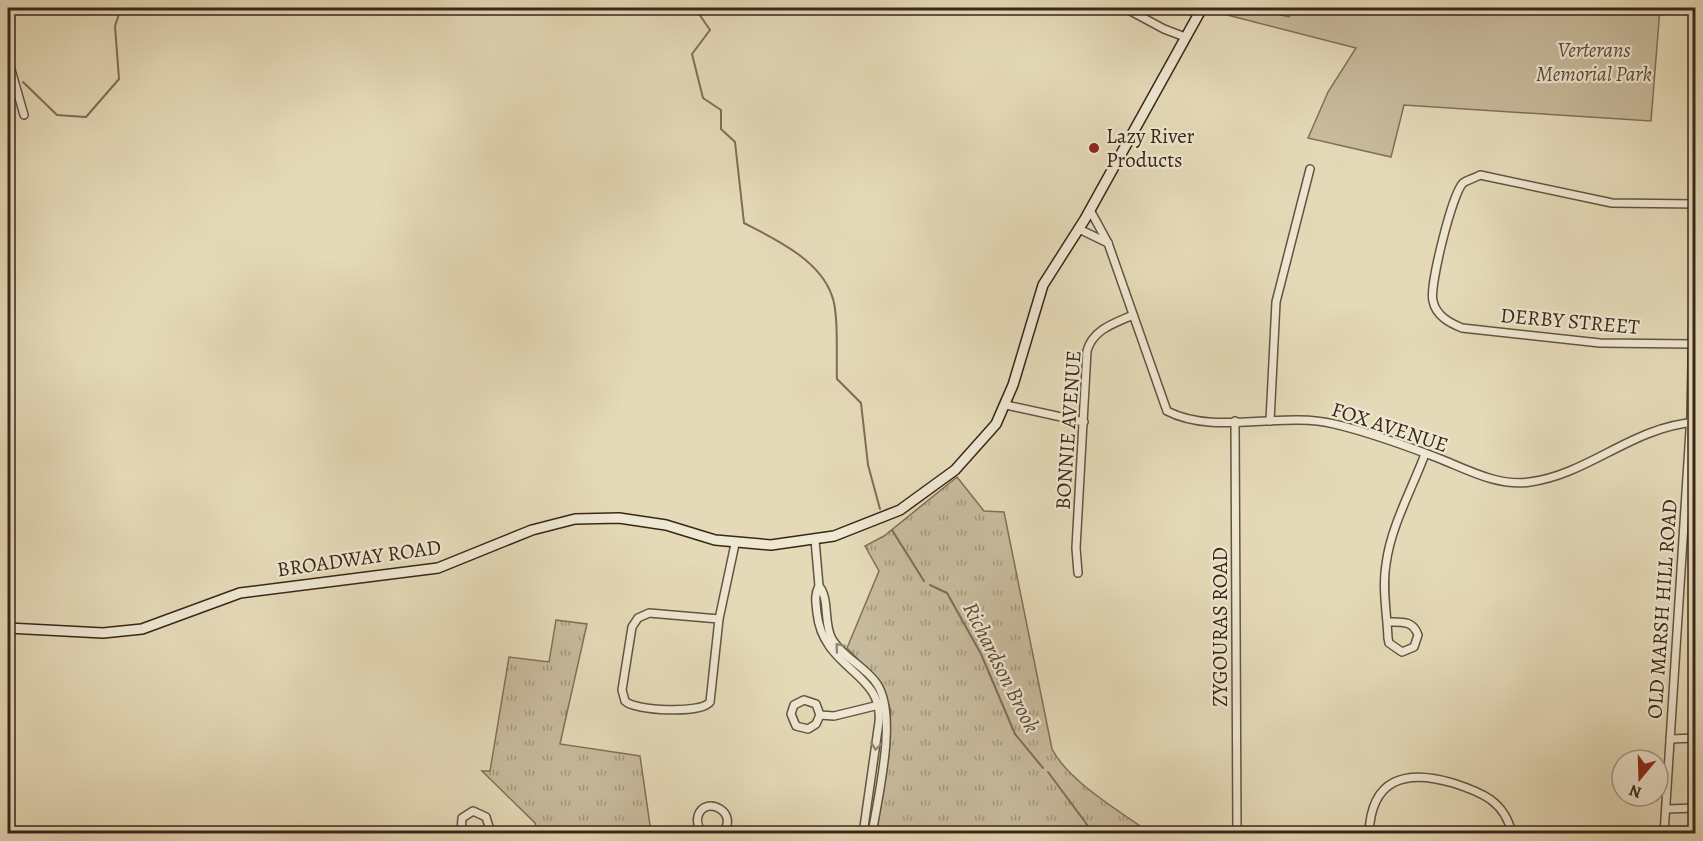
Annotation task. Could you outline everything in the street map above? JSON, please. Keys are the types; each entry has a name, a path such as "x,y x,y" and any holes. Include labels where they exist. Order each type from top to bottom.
{"main road":[{"name":"BROADWAY ROAD","path":"8,628 103,633 142,629 240,593 438,568 532,530 575,519 619,518 666,525 735,544 771,545 814,540 868,524 900,510 955,470 982,442 1006,405 1043,285 1090,210 1202,8"}],"street":[{"path":"1125,8 1164,29 1185,37"},
{"path":"8,59 24,115"},
{"name":"OLD MARSH HILL ROAD","path":"1664,834 1693,422 1695,165"},
{"path":"1270,421 1272,334 1276,302 1310,169"},
{"name":"DERBY STREET","path":"1694,344 1600,343 1462,328 1445,321 1433,303 1432,289 1452,206 1463,184 1480,176 1612,203 1695,204"},
{"name":"FOX AVENUE","path":"1090,210 1108,243 1167,411 1180,418 1235,421 1313,420 1334,424 1475,473 1506,482 1527,483 1575,468 1654,429 1693,422"},
{"path":"1078,229 1108,243"},
{"name":"BONNIE AVENUE","path":"1078,573 1076,548 1090,341 1103,329 1133,315"},
{"path":"1006,405 1084,422"},
{"name":"ZYGOURAS ROAD","path":"1235,421 1237,834"},
{"path":"1387,622 1406,622 1413,626 1418,638 1414,647 1404,652 1392,648 1389,641 1387,622 1384,575 1388,551 1425,454"},
{"path":"814,540 819,586 815,593 820,632 829,649 850,664 882,704 887,730 872,834"},
{"path":"719,619 649,614 638,618 632,627 622,690 625,701 635,707 698,710 706,706 712,697 719,619 735,544"},
{"path":"804,700 816,704 820,716 816,724 805,729 796,726 790,714 794,705 804,700"},
{"path":"820,716 834,716 882,704"},
{"path":"863,834 882,704"},
{"path":"1670,738 1695,738"},
{"path":"1369,834 1372,811 1385,789 1407,777 1424,775 1474,790 1490,798 1506,815 1512,834"},
{"path":"868,798 877,799"},
{"path":"704,834 699,828 697,818 707,806 717,806 725,812 723,831 740,834"},
{"path":"1666,809 1695,807"},
{"path":"461,834 462,818 473,811 486,818 489,827 487,834"}],"green space":[{"name":"Verterans Memorial Park","path":"1210,8 1253,8 1289,17 1295,8 1660,8 1651,121 1404,105 1391,157 1308,138 1328,92 1356,48 1208,10"},
{"path":"957,477 984,511 1004,512 1052,749 1070,773 1150,833 877,833 891,711 882,684 847,648 879,571 865,546 884,536"},
{"path":"556,620 587,624 560,744 640,756 650,825 655,833 538,833 535,823 482,771 490,771 509,657 549,662"}],"waterway":[{"path":"23,82 57,115 86,117 119,79 115,26 121,8"},
{"name":"Richardson Brook","path":"695,8 710,30 692,54 703,98 721,110 721,129 735,142 744,223 807,261 826,283 832,296 836,324 837,379 861,403 868,465 880,509"},
{"name":"Richardson Brook","path":"892,530 924,581"},
{"name":"Richardson Brook","path":"930,585 947,593 981,654 1015,734 1043,768"},
{"name":"Richardson Brook","path":"1048,772 1094,834"}],"place":[{"name":"Lazy River Products","path":"1094,148"}]}
